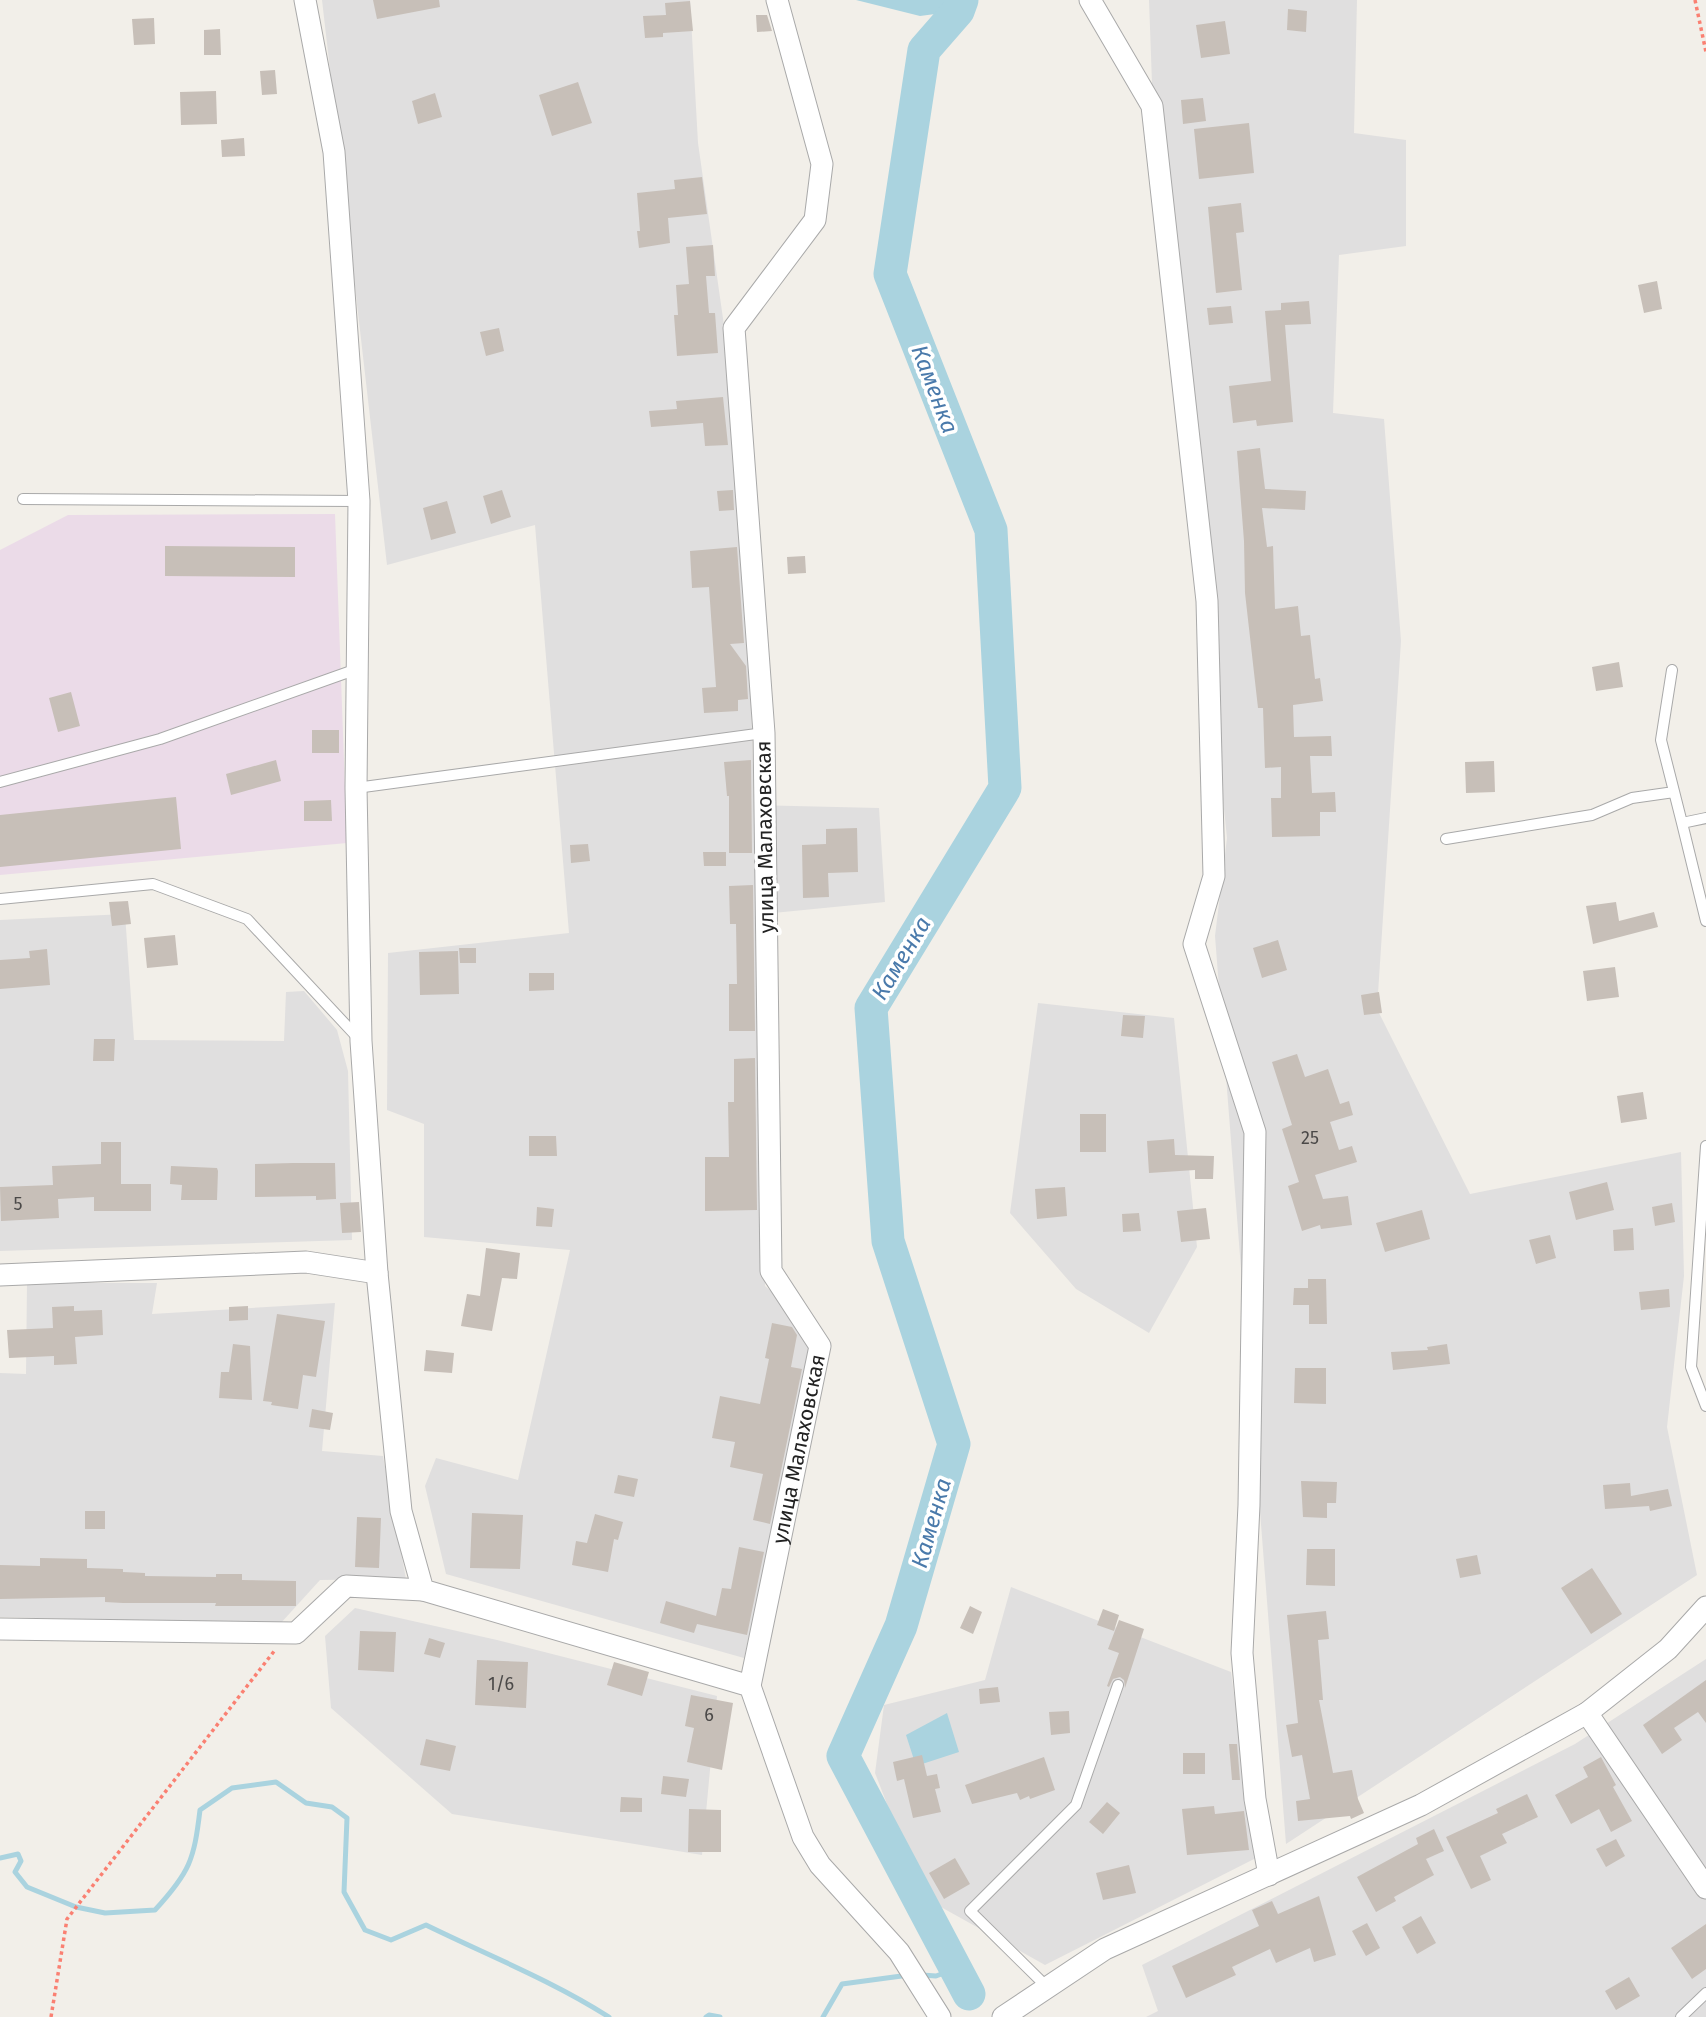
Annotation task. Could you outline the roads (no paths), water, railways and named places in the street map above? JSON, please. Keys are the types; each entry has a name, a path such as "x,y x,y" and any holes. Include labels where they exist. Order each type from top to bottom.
{"street":[{"path":"304,0 334,152 359,501 356,788 361,1041 377,1273 401,1510 423,1590"},
{"name":"улица Малаховская","path":"750,1686 820,1346 771,1270 764,733 734,328 816,220 822,164 777,0"},
{"path":"1090,0 1152,106 1207,601 1214,876 1194,944 1255,1132 1249,1505 1242,1653 1255,1799 1269,1875"},
{"path":"0,1275 306,1262 377,1273"},
{"path":"0,1629 296,1633 346,1586 423,1590 750,1686 803,1837 820,1865 899,1952 940,2017"},
{"path":"1003,2017 1105,1949 1421,1805 1587,1713 1668,1649 1706,1607"},
{"path":"1587,1713 1706,1888"}],"lane":[{"path":"23,499 359,501"},
{"path":"0,782 160,739 357,669"},
{"path":"1672,670 1661,740 1706,921"},
{"path":"356,788 764,733"},
{"path":"1446,839 1592,815 1632,797 1674,792"},
{"path":"1682,823 1706,818"},
{"path":"0,899 153,884 247,919 361,1041"},
{"path":"1706,1146 1691,1367 1706,1406"},
{"path":"1046,1986 970,1911 1076,1805 1118,1685"},
{"path":"1681,2017 1706,1993"}],"water":[{"path":"856,0 962,0 958,11 920,16"},
{"path":"947,1713 959,1752 916,1766 906,1735"}],"waterway":[{"name":"Каменка","path":"962,0 958,11 924,50 890,274 991,530 1005,788 871,1008 888,1241 954,1444 901,1626 843,1756 969,1994"},
{"path":"0,1858 18,1854 21,1861 15,1872 27,1887 76,1907 105,1913 155,1910 176,1885 188,1864 200,1810 232,1788 276,1782 306,1803 332,1807 347,1818 344,1892 365,1930 391,1940 426,1925 542,1980 609,2017"},
{"path":"922,1975 936,1976 955,1969"},
{"path":"823,2017 842,1984 909,1975"},
{"path":"706,2017 720,2017"}]}
